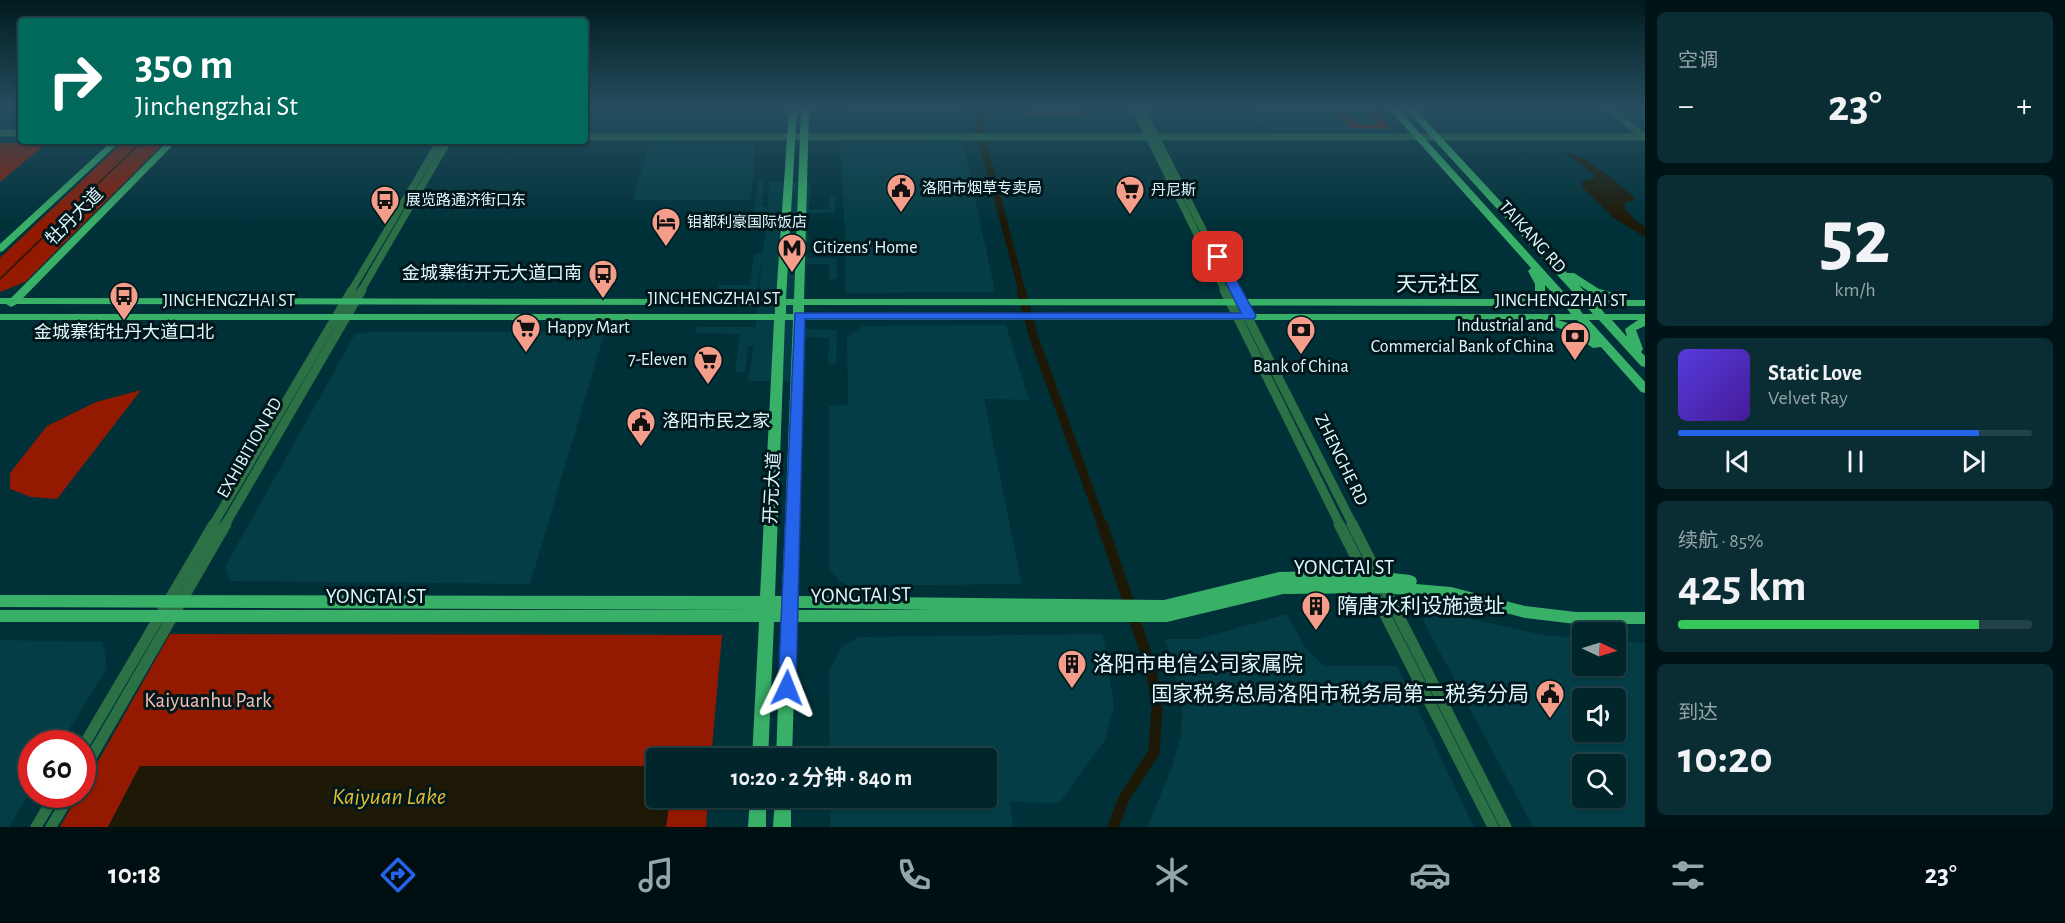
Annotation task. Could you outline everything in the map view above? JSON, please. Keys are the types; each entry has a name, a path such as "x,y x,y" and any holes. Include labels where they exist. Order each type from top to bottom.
{"main road":[{"name":"牡丹大道","path":"0,249 110,148"},
{"name":"牡丹大道","path":"0,316 166,148"},
{"name":"开元大道","path":"761,748 781,309 792,148"},
{"name":"开元大道","path":"784,748 806,148"},
{"name":"TAIKANG RD","path":"1428,148 1645,389"},
{"name":"TAIKANG RD","path":"1446,148 1645,363"},
{"path":"1514,303 1535,297 1540,292 1540,284 1527,259"},
{"path":"1549,260 1595,291 1641,303"},
{"path":"1548,283 1565,285 1570,283"},
{"name":"JINCHENGZHAI ST","path":"0,301 799,309 1013,316 1645,318"},
{"name":"JINCHENGZHAI ST","path":"799,309 1010,302 1641,303"},
{"path":"1277,303 1269,306 1270,311 1283,316"},
{"path":"1514,303 1528,306 1536,312 1535,315 1526,317"},
{"path":"1641,303 1631,306 1645,318 1630,329 1631,337 1645,363"},
{"name":"JINCHENGZHAI ST","path":"0,316 341,317 781,309"},
{"path":"1526,317 1574,329 1621,363"},
{"path":"1601,341 1605,338 1624,341"},
{"name":"YONGTAI ST","path":"1374,582 1451,593 1525,612 1576,618 1645,618"},
{"name":"YONGTAI ST","path":"0,616 166,618 767,610 853,615 1093,610 1166,611 1283,588 1374,582 1448,585 1522,604 1571,609 1645,610"},
{"name":"YONGTAI ST","path":"0,601 767,610"},
{"path":"757,827 758,808"},
{"path":"782,827 783,808"}],"street":[{"name":"EXHIBITION RD","path":"94,730 176,602 436,148"},
{"name":"EXHIBITION RD","path":"349,303 444,148"},
{"name":"ZHENGHE RD","path":"1158,148 1244,316 1493,827"},
{"name":"ZHENGHE RD","path":"1244,316 1374,582 1506,827"},
{"name":"EXHIBITION RD","path":"96,747 166,618"},
{"path":"36,827 47,808"},
{"path":"51,827 62,808"}],"shaded area":[{"path":"648,148 755,148 751,200 633,200"},
{"path":"840,148 964,148 995,292 845,293 845,233"},
{"path":"758,181 764,181 762,207 768,207 769,182 811,182 809,209 829,209 829,196 836,196 835,213 809,213 807,258 837,258 837,279 829,279 829,264 807,264 803,329 837,330 836,364 828,364 829,338 804,337 803,381 748,381 754,346 748,346 745,372 735,372 740,334 696,333 697,327 756,327 762,259 757,290 718,290 719,285 750,285 754,254 763,253 767,213 754,212"},
{"path":"1006,325 1029,400 984,399 1022,584 849,586 839,581 829,569 829,406 848,405 847,337 863,326"},
{"path":"605,331 530,584 230,581 225,567 355,334 368,332"},
{"path":"1437,611 1543,635 1572,637 1572,676 1626,676 1626,642 1645,643 1645,827 1533,827 1423,619 1426,614"},
{"path":"1287,614 1306,649 1324,666 1397,666 1474,827 1147,827 1171,770 1181,736 1182,712 1176,678 1165,639 1198,639"},
{"path":"1103,634 1114,706 1105,740 1059,803 1010,802 1013,827 830,827 831,808 997,808 997,748 830,748 829,671 842,646 859,637"},
{"path":"0,640 103,642 107,668 69,730 18,730 18,808 21,808 9,827 0,827"}],"green space":[{"path":"0,148 41,148 0,182"},
{"path":"117,148 159,148 25,282 0,292 0,258"},
{"path":"141,390 57,499 31,497 10,489 10,473 47,426 96,402"},
{"name":"Kaiyuanhu Park","path":"170,634 722,635 712,748 646,748 646,766 140,766 108,827 60,827 71,808 96,808 96,765"},
{"path":"669,808 707,808 706,827 666,827"}],"water":[{"path":"1566,153 1593,165 1635,198 1633,201 1626,202 1624,208 1637,222 1645,226 1645,237 1614,218 1583,188 1581,182 1596,177"},
{"name":"Kaiyuan Lake","path":"140,766 646,766 646,808 669,808 666,827 108,827"}],"waterway":[{"path":"0,279 135,148"},
{"path":"984,148 1022,291"},
{"path":"1021,290 1034,338 1102,525"},
{"path":"1102,524 1151,668 1157,708 1154,752 1124,798 1113,827"}],"place":[{"name":"洛阳市烟草专卖局","path":"901,214"},
{"name":"丹尼斯","path":"1130,216"},
{"name":"展览路通济街口东","path":"385,226"},
{"name":"钼都利豪国际饭店","path":"666,248"},
{"name":"Citizens' Home","path":"792,274"},
{"name":"金城寨街开元大道口南","path":"603,300"},
{"name":"金城寨街牡丹大道口北","path":"124,322"},
{"name":"Happy Mart","path":"526,354"},
{"name":"Bank of China","path":"1301,356"},
{"name":"Industrial and Commercial Bank of China","path":"1575,362"},
{"name":"7-Eleven","path":"708,386"},
{"name":"洛阳市民之家","path":"641,448"},
{"name":"隋唐水利设施遗址","path":"1316,632"},
{"name":"洛阳市电信公司家属院","path":"1072,690"},
{"name":"国家税务总局洛阳市税务局第二税务分局","path":"1550,720"}],"district":[{"name":"天元社区","path":"1438,284"}],"route":[{"path":"787,688 799,315 1250,316 1218,257"}]}
